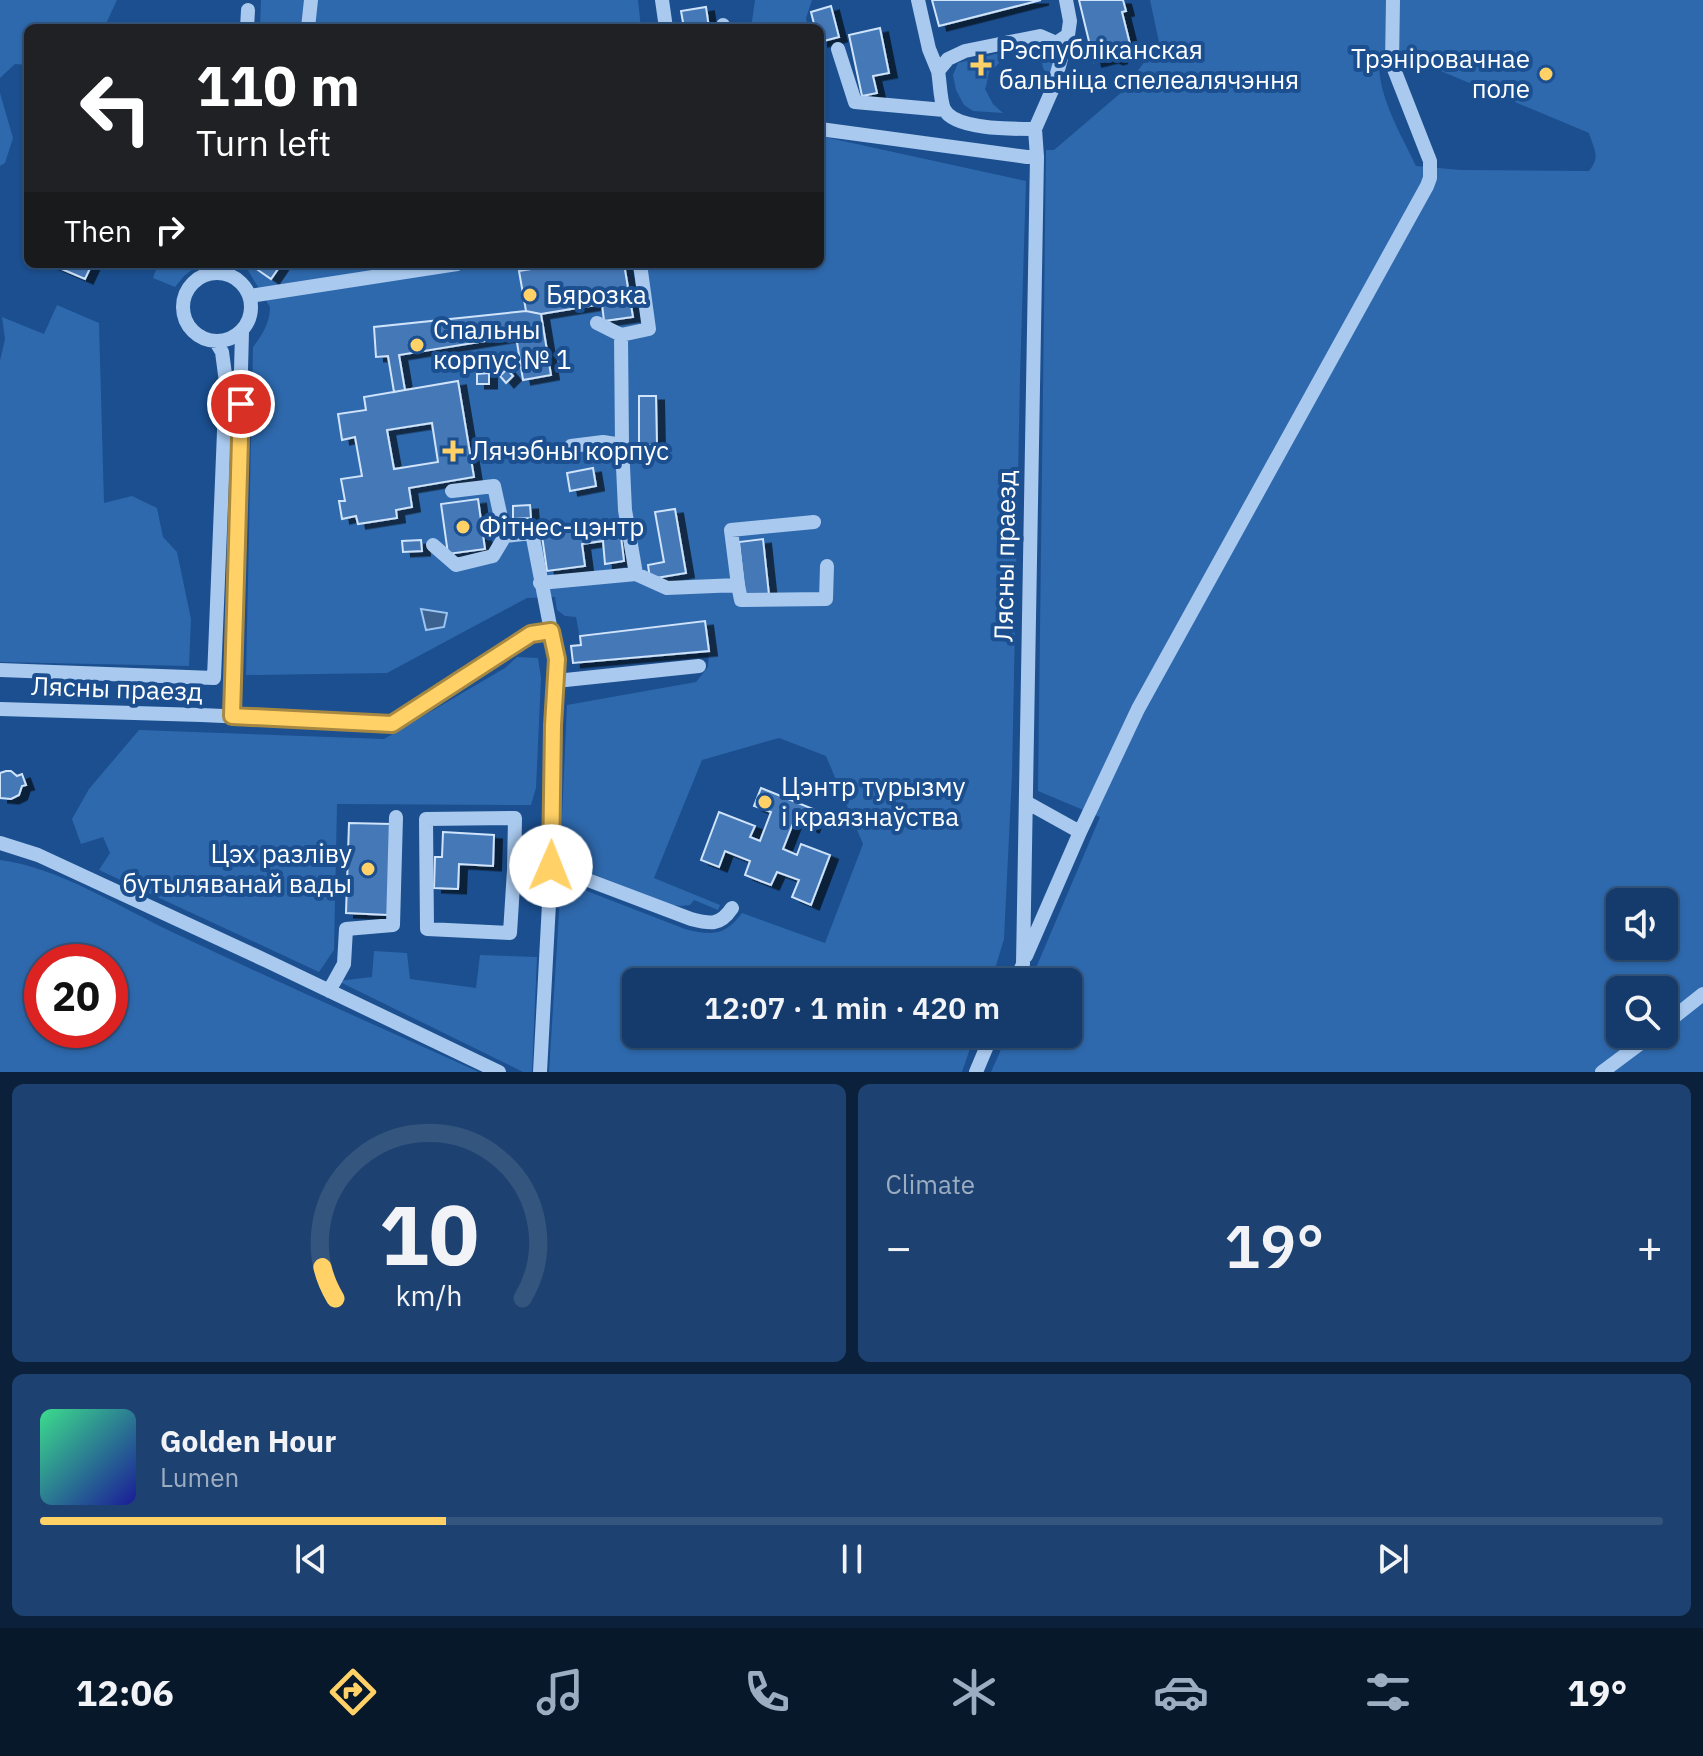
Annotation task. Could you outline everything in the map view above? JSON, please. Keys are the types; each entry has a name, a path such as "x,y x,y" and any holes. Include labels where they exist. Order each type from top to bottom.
{"street":[{"path":"308,24 311,0"},
{"path":"662,0 665,24"},
{"path":"918,0 929,49 938,71 944,110 955,121 1035,129 1053,88 1061,59 1056,43 1040,36 965,51 948,59 938,71"},
{"path":"1056,43 1068,35 1070,21 1066,0"},
{"path":"1023,964 1138,709 1427,186 1430,161 1392,64 1393,0"},
{"path":"247,24 248,10"},
{"path":"838,49 855,102 944,110"},
{"name":"Лясны праезд","path":"1021,968 1037,157 1035,129"},
{"path":"824,130 1037,157"},
{"path":"242,332 216,342 196,335 183,316 182,305 190,285 221,268 238,280 250,296 431,268"},
{"path":"597,323 621,335 649,329 641,268"},
{"name":"Лясны праезд","path":"0,709 232,716 242,332 251,315 250,296"},
{"path":"621,335 625,510 636,574"},
{"name":"Лясны праезд","path":"0,670 214,678 226,382 222,352 216,342"},
{"path":"571,446 603,442 622,445"},
{"path":"433,545 456,565 493,556 505,536 494,486 452,491"},
{"path":"814,522 731,530 741,600 826,599 827,566"},
{"path":"505,536 532,533 557,659 551,866 540,1072"},
{"path":"540,583 636,574 667,588 738,585"},
{"path":"232,716 392,724 531,634 551,631"},
{"path":"556,681 699,666"},
{"path":"1026,802 1080,832"},
{"path":"329,991 344,964 346,929 393,925 396,817"},
{"path":"515,818 514,870 510,933 427,929 426,819 515,818"},
{"path":"0,843 38,855 499,1072"},
{"path":"514,870 551,866 709,924 725,918 732,908"},
{"path":"1678,1014 1703,994"},
{"path":"976,1072 986,1048"},
{"path":"1602,1072 1634,1048"}],"shaded area":[{"path":"0,0 117,0 106,24 24,24 24,65 15,64 0,78"},
{"path":"261,0 638,0 641,24 260,24"},
{"path":"755,0 812,0 807,24 752,24"},
{"path":"1150,0 1703,0 1703,1072 991,1072 1002,1048 1082,1048 1082,968 1036,968 1100,817 1038,791 1046,150 1054,150 1123,91 1159,42","holes":["1380,56 1405,56 1589,133 1595,153 1595,161 1589,171 1460,170 1416,166 1385,98 1379,69"]},
{"path":"1033,45 1051,56 1048,76 1042,63 1014,56 1014,50"},
{"path":"1004,52 1006,59 991,68 985,89 993,104 1003,113 973,111 964,105 956,90 953,75 958,63"},
{"path":"0,93 13,138 5,163 0,166"},
{"path":"824,137 1026,181 1012,775 1004,939 995,968 622,968 622,1048 970,1048 962,1072 549,1072 561,881 685,929 717,932 730,926 742,913 825,943 863,844 826,756 779,738 702,760 654,878 720,905 718,910 694,900 690,905 672,905 560,861 567,705 696,682 708,667 709,652 573,663 571,646 581,644 576,617 565,616 557,610 555,597 527,598 387,673 246,675 253,347 270,307 247,268 824,268"},
{"path":"157,268 194,268 175,287 153,278"},
{"path":"57,305 99,323 104,503 132,496 157,508 163,537 177,552 191,619 189,666 0,662 0,361 5,339 2,317 44,334"},
{"path":"421,609 447,613 444,627 426,630"},
{"path":"517,657 538,658 541,678 536,788 531,805 337,804 334,950 319,972 99,870 110,853 103,837 81,844 72,819 89,789 139,730 384,739 505,668"},
{"path":"0,860 43,870 86,888 168,930 479,1072 0,1072"},
{"path":"374,951 407,953 410,979 476,988 480,955 537,957 532,1072 523,1072 338,981 372,977"}],"building":[{"name":"Рэспубліканская бальніца спелеалячэння","path":"932,0 1041,0 939,26"},
{"name":"Рэспубліканская бальніца спелеалячэння","path":"1079,0 1123,0 1126,11 1122,12 1130,44 1122,46 1119,59 1094,62"},
{"path":"831,6 839,37 824,41 824,24 814,24 811,12"},
{"path":"706,7 708,24 683,24 681,11"},
{"path":"880,28 889,73 873,76 877,93 862,96 849,35"},
{"path":"59,268 90,268 85,279"},
{"path":"259,268 279,268 271,279"},
{"path":"537,268 625,268 633,317 604,321 602,304 541,314 526,311 519,271"},
{"name":"Спальны корпус № 1","path":"526,311 541,314 551,375 523,380 516,336 399,355 405,390 394,392 388,356 376,357 374,327"},
{"path":"507,369 513,376 506,383 500,376"},
{"path":"489,373 489,384 477,384 477,374"},
{"name":"Лячэбны корпус","path":"458,381 474,477 409,488 412,507 396,510 397,518 358,524 356,516 342,519 339,501 345,501 341,479 362,476 355,437 342,440 338,414 366,410 364,397","holes":["432,423 438,462 394,469 387,430"]},
{"path":"639,396 656,396 657,445 639,445"},
{"path":"593,468 596,486 570,491 567,473"},
{"name":"Фітнес-цэнтр","path":"478,499 485,549 448,554 441,504"},
{"path":"530,505 531,518 513,519 513,506"},
{"path":"675,509 686,573 650,579 648,565 664,562 655,512"},
{"path":"619,520 624,561 605,564 603,541 582,544 585,566 547,571 541,529"},
{"path":"763,539 769,595 745,597 739,542"},
{"path":"421,540 422,551 403,552 402,541"},
{"path":"705,621 709,651 573,663 571,646 581,645 580,636"},
{"path":"6,771 17,776 22,774 26,785 22,786 19,795 11,799 0,798 0,773"},
{"path":"761,788 818,811 811,828 794,821 783,849 797,855 801,844 830,855 811,905 792,897 799,880 777,872 771,885 745,875 750,861 725,851 719,867 701,860 719,812 755,826 750,837 760,841 771,812 754,806"},
{"name":"Цэх разліву бутыляванай вады","path":"349,823 391,824 388,915 346,913"},
{"path":"443,832 494,835 493,866 459,864 458,889 434,888 435,857 442,857"}],"place":[{"name":"Рэспубліканская бальніца спелеалячэння","path":"981,65"},
{"name":"Трэніровачнае поле","path":"1546,74"},
{"name":"Бярозка","path":"530,295"},
{"name":"Спальны корпус № 1","path":"417,345"},
{"name":"Лячэбны корпус","path":"453,451"},
{"name":"Фітнес-цэнтр","path":"463,527"},
{"name":"Цэнтр турызму і краязнаўства","path":"765,802"},
{"name":"Цэх разліву бутыляванай вады","path":"368,869"}],"route":[{"path":"241,404 232,716 392,724 531,634 551,631 557,659 551,866"}]}
